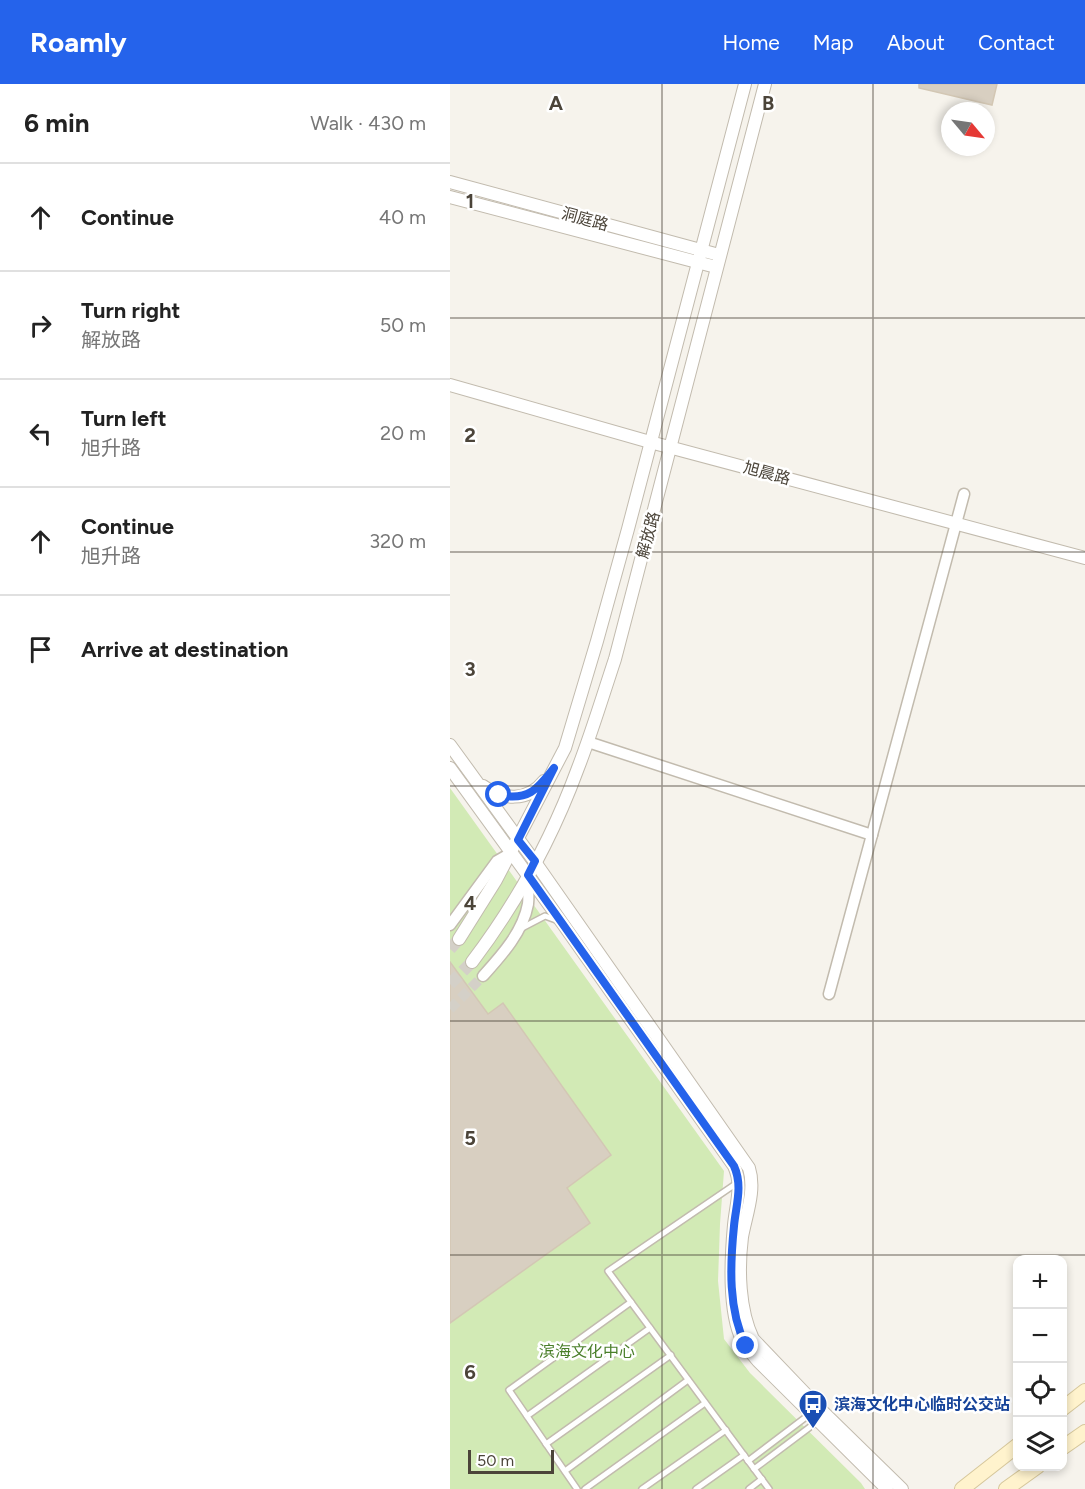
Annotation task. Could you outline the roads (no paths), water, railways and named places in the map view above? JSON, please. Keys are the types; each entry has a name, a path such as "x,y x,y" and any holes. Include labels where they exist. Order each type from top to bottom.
{"main road":[{"path":"1067,1405 1085,1391"},
{"path":"1067,1445 1085,1432"},
{"path":"962,1489 1013,1448"},
{"path":"1006,1489 1032,1471"}],"street":[{"name":"解放路","path":"459,939 483,903 511,853 565,748 585,683 745,84"},
{"name":"解放路","path":"472,962 528,875 568,793 588,741 615,659 765,84"},
{"name":"洞庭路","path":"450,182 701,250 718,261"},
{"path":"450,196 697,263 718,261"},
{"name":"旭晨路","path":"450,385 650,442 1085,558"},
{"path":"829,994 964,494"},
{"path":"588,741 872,835"},
{"path":"450,745 535,861 740,1154 751,1175 741,1259 743,1303 753,1339 814,1414 902,1489"},
{"path":"450,768 734,1166 739,1182 732,1264 733,1305 737,1325 746,1346 758,1361 814,1414 887,1489"},
{"path":"476,781 499,795 521,796 539,788 554,768"},
{"path":"450,926 497,861 511,853"},
{"path":"483,976 518,931 528,904 528,875"}],"lane":[{"path":"518,931 545,916 552,917 563,924"},
{"path":"751,1175 608,1271 769,1489"},
{"path":"577,1489 509,1389 631,1302"},
{"path":"527,1416 650,1328"},
{"path":"546,1444 671,1355"},
{"path":"565,1471 688,1380"},
{"path":"585,1489 705,1402"},
{"path":"748,1461 814,1414"},
{"path":"754,1469 814,1414"},
{"path":"642,1489 726,1430"},
{"path":"696,1489 744,1455"},
{"path":"754,1469 753,1461 756,1455"},
{"path":"749,1489 760,1477 762,1463"}],"tunnel":[{"path":"450,949 459,939"},
{"path":"450,984 472,962"},
{"path":"450,1009 483,976"}],"place":[{"name":"滨海文化中心临时公交站","path":"813,1430"}],"park label":[{"name":"滨海文化中心","path":"587,1351"}]}
